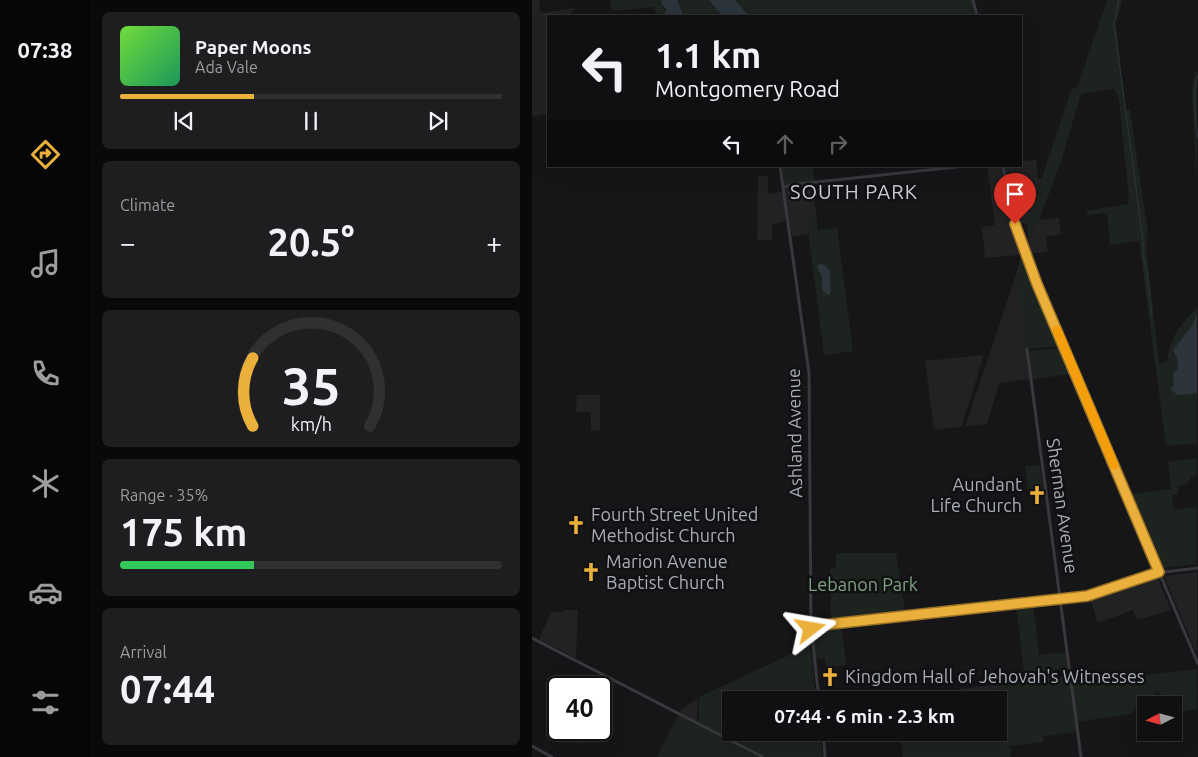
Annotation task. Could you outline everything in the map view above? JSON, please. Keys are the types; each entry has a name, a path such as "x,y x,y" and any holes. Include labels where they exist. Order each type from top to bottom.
{"street":[{"path":"973,0 977,15"},
{"name":"Ashland Avenue","path":"780,167 809,373 811,626 818,691"},
{"path":"783,188 796,184 956,167"},
{"path":"1003,167 1014,219 1026,255 1198,664"},
{"name":"Sherman Avenue","path":"1027,349 1081,757"},
{"path":"811,626 1087,596 1159,572 1198,568"},
{"path":"532,638 763,757"},
{"path":"824,741 825,757"},
{"path":"532,746 552,757"}],"shaded area":[{"path":"532,0 539,0 541,13 575,8 569,15 547,15 547,114 532,116"},
{"path":"661,0 677,0 684,15 667,15 665,12 667,10 662,5"},
{"path":"709,0 735,0 748,15 721,15"},
{"path":"1036,160 1038,179 1042,178 1027,223 1017,224 1005,167 1022,167 1022,161"},
{"path":"987,167 1002,167 1014,227 1021,248 1019,255 985,258 982,227 995,225"},
{"path":"758,176 768,176 768,194 780,192 788,187 813,184 816,213 806,215 809,234 792,237 789,220 772,225 772,240 757,240"},
{"path":"1059,218 1061,235 1046,236 1048,252 1028,254 1026,249 1036,220"},
{"path":"819,264 824,265 829,270 831,292 828,295 822,290 822,276 817,267"},
{"path":"1017,272 1030,379 999,383 987,424 965,427"},
{"path":"1197,313 1197,393 1177,395 1171,389 1174,385 1173,373 1178,368 1177,358 1173,350 1192,326"},
{"path":"984,355 961,427 934,430 925,361"},
{"path":"577,395 600,395 600,431 591,430 591,412 576,412"},
{"path":"1197,572 1197,651 1196,652 1164,576"},
{"path":"1156,576 1171,610 1137,620 1133,610 1098,623 1090,599"},
{"path":"578,610 576,658 539,639 551,612"},
{"path":"999,684 1000,691 960,691 960,689"},
{"path":"698,698 697,723 679,713"}],"green space":[{"path":"610,0 661,0 662,5 669,15 656,15 654,7 614,11 611,8"},
{"path":"677,0 709,0 721,15 684,15"},
{"path":"735,0 972,0 975,15 748,15"},
{"path":"1107,0 1122,0 1116,24 1126,110 1130,110 1148,228 1146,247 1159,363 1167,362 1176,332 1197,308 1197,449 1196,443 1166,446 1139,241 1110,245 1107,213 1087,215 1087,211 1127,204 1129,202 1119,100 1115,89 1081,94 1062,159 1039,220 1036,220 1028,241 1027,223 1072,88 1077,88"},
{"path":"1197,69 1197,184 1192,95 1193,80"},
{"path":"780,167 813,167 814,182 790,185 783,188"},
{"path":"816,213 818,230 837,228 853,351 824,355 806,215"},
{"path":"1023,247 1063,346 1026,349 1017,272"},
{"path":"1061,348 1073,372 1071,374 1032,378 1029,351"},
{"path":"1197,458 1197,475 1191,477 1187,484 1178,486 1178,494 1172,495 1174,510 1197,507 1197,564 1162,568 1158,566 1129,497 1133,494 1171,489 1168,462"},
{"path":"1040,465 1043,492 1028,493 1025,466"},
{"name":"Lebanon Park","path":"836,553 896,553 905,612 831,621 830,568 836,568"},
{"path":"1033,602 1039,655 1067,652 1069,668 1055,670 1056,677 1070,676 1076,732 1043,736 1043,742 1010,746 1011,757 903,757 901,741 1007,741 1007,691 1000,691 999,684 1025,680 1016,604"},
{"path":"841,622 846,665 826,668 825,658 814,659 812,641"},
{"path":"810,645 815,691 722,691 722,734 699,723 699,697"},
{"path":"1197,669 1197,709 1182,712 1182,696 1162,696 1156,691 1155,696 1137,696 1137,708 1131,714 1076,722 1072,683"},
{"path":"678,715 722,738 722,741 729,741 760,757 657,757"},
{"path":"574,741 586,741 580,744"},
{"path":"735,741 821,741 823,757 767,757"}],"waterway":[{"path":"1119,0 1114,24 1152,317"},
{"path":"1198,75 1194,99 1198,139"}],"slow traffic":[{"path":"1057,330 1114,465"}],"place":[{"name":"Aundant Life Church","path":"1037,495"},
{"name":"Fourth Street United Methodist Church","path":"576,525"},
{"name":"Marion Avenue Baptist Church","path":"591,572"},
{"name":"Kingdom Hall of Jehovah's Witnesses","path":"830,677"}],"district":[{"name":"SOUTH PARK","path":"854,192"}],"route":[{"path":"811,629 811,626 1087,596 1159,572 1037,284 1015,224"}]}
